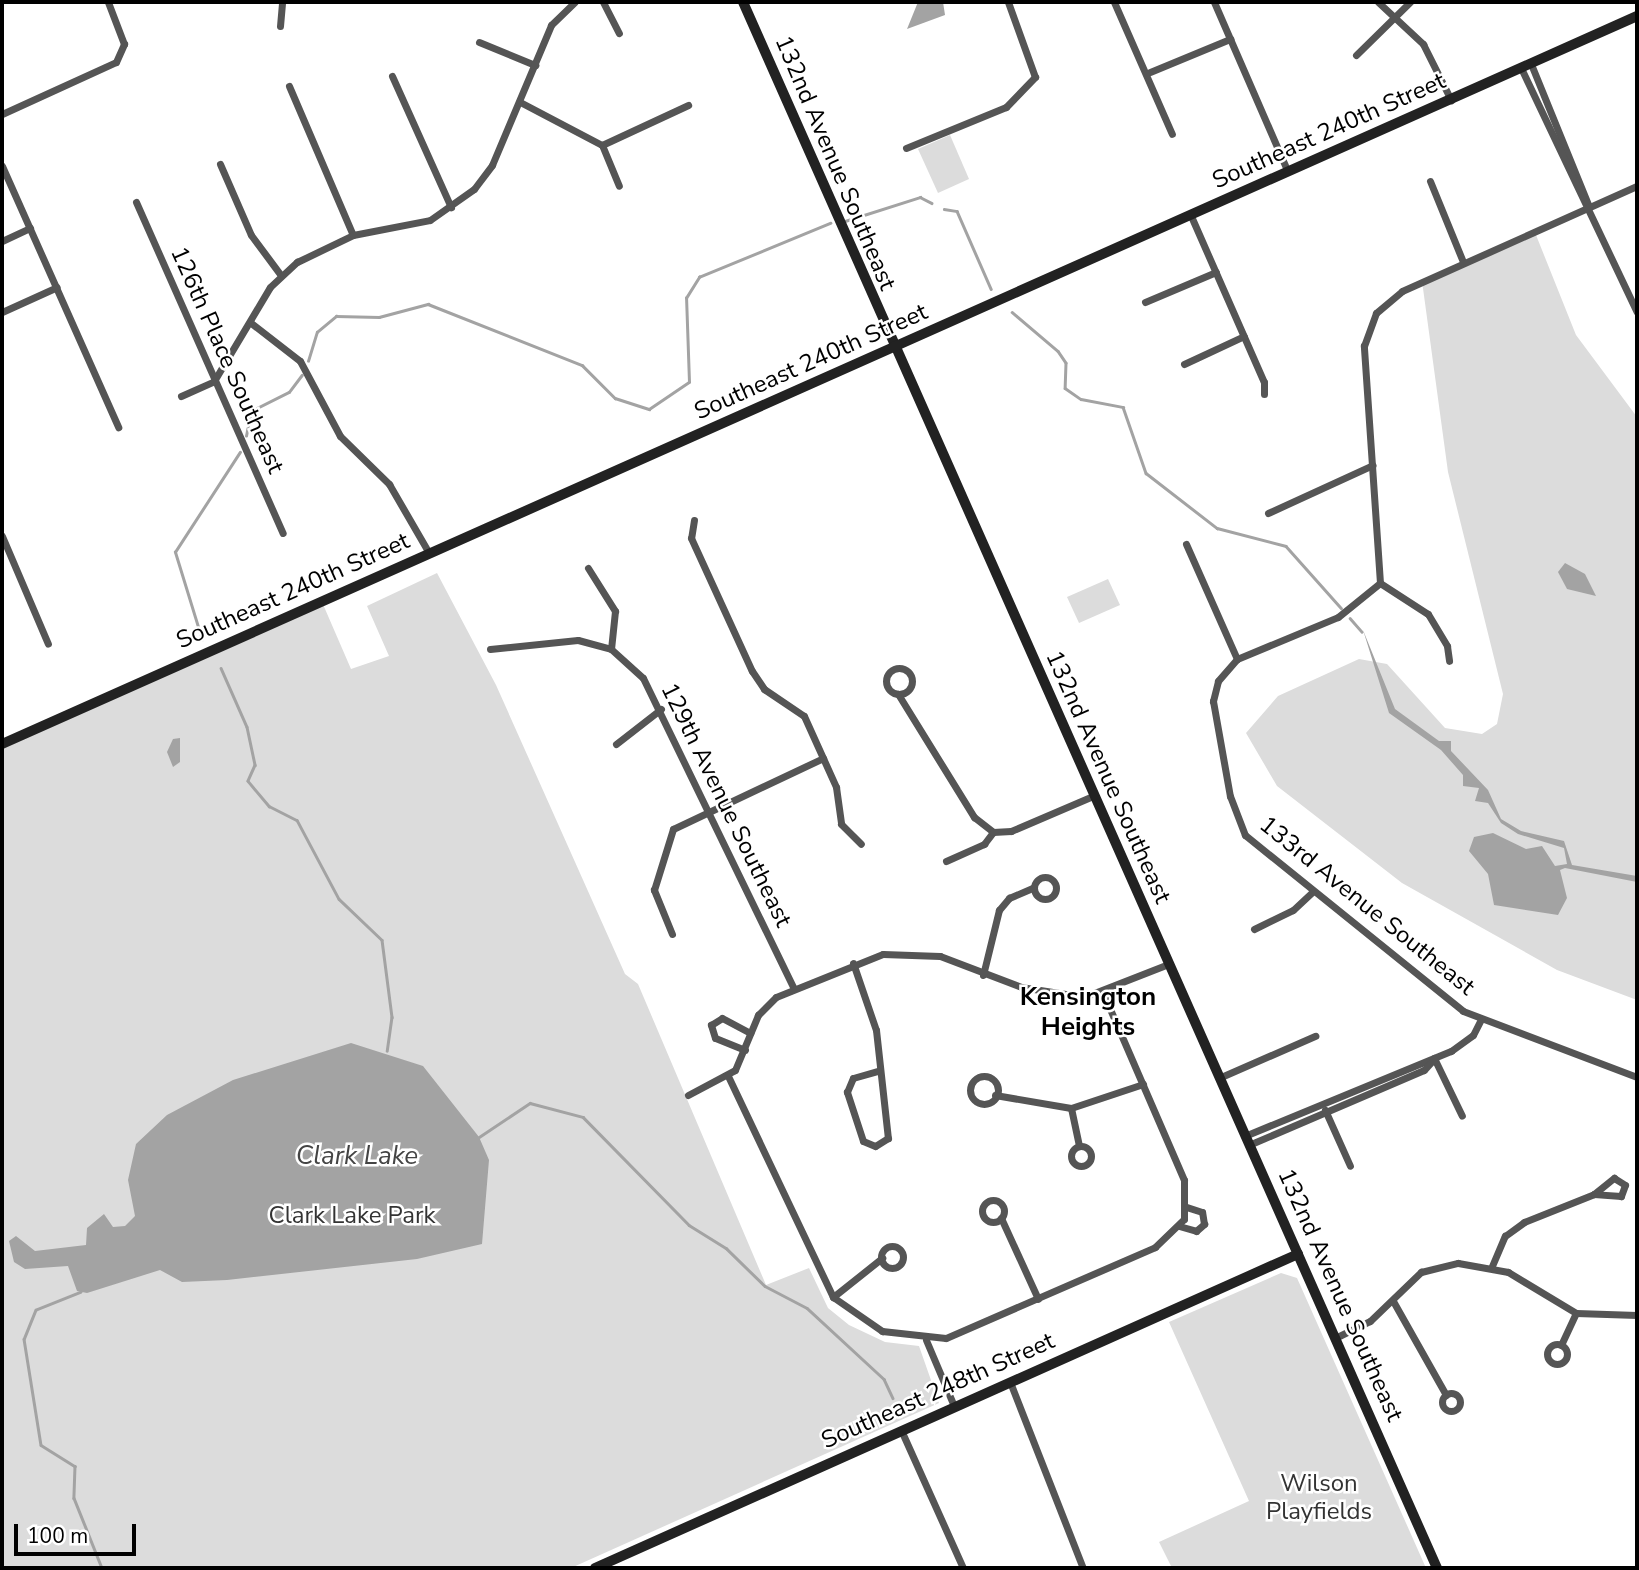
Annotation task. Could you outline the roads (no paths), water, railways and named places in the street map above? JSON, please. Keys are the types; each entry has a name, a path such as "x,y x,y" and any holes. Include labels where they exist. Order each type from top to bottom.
{"main road":[{"name":"132nd Avenue Southeast","path":"743,2 892,349 1221,1077 1437,1568"},
{"name":"Southeast 240th Street","path":"2,744 1637,16"},
{"name":"Southeast 248th Street","path":"595,1568 1298,1254"}],"street":[{"path":"2,114 106,68 122,54 108,2"},
{"path":"280,26 282,2"},
{"path":"181,396 214,381 280,274 354,235 411,225 451,207 487,173 557,15 575,2"},
{"path":"603,2 619,33"},
{"path":"906,148 1006,107 1035,77 1008,2"},
{"path":"1114,2 1150,72 1172,134"},
{"path":"1214,2 1288,172"},
{"path":"1378,2 1397,15 1423,44 1451,100"},
{"path":"1356,55 1410,2"},
{"path":"1150,72 1230,38"},
{"path":"480,42 535,65"},
{"path":"1526,66 1577,195 1589,207 1637,312"},
{"path":"392,76 451,207"},
{"path":"289,86 354,235"},
{"path":"520,102 602,145 619,186"},
{"path":"602,145 688,105"},
{"path":"220,164 251,235 280,274"},
{"path":"2,166 118,427"},
{"path":"1430,181 1464,262"},
{"path":"1186,544 1237,659 1338,617 1363,603 1380,583 1364,346 1376,313 1402,291 1637,186"},
{"name":"126th Place Southeast","path":"136,202 283,533"},
{"path":"1191,215 1244,336 1264,394"},
{"path":"2,241 30,228"},
{"path":"1145,302 1216,272"},
{"path":"2,312 57,287"},
{"path":"251,323 300,361 340,436 389,484 429,553"},
{"path":"1184,364 1244,336"},
{"path":"1268,513 1373,465"},
{"path":"694,520 691,538 751,671 764,689 799,709 837,792 840,820 861,844"},
{"path":"2,536 6,556 48,644"},
{"path":"490,649 558,639 611,649 615,611 588,568"},
{"path":"1380,583 1428,614 1447,646 1448,661"},
{"name":"129th Avenue Southeast","path":"611,649 643,678 661,709 706,809 793,987"},
{"name":"133rd Avenue Southeast","path":"1237,659 1218,681 1213,701 1234,812 1254,844 1312,892 1481,1019 1637,1077"},
{"path":"898,694 974,817 993,832 1011,831 1093,796"},
{"path":"616,744 661,709"},
{"path":"672,934 656,906 655,878 673,829 706,809 823,758"},
{"path":"946,861 984,844 993,832"},
{"path":"982,975 999,910 1009,898 1033,888"},
{"path":"1254,929 1293,910 1312,892"},
{"path":"688,1095 728,1076 745,1050 750,1033 764,1007 793,987 853,963 910,951 982,975 1062,995 1103,993 1168,964"},
{"path":"853,963 873,1009 878,1071 888,1138 874,1146 863,1141 847,1093 853,1079 878,1071"},
{"path":"728,1076 833,1297 881,1331 926,1339 966,1332 1155,1247 1181,1223 1187,1207 1184,1180 1103,993"},
{"path":"745,1050 715,1038 711,1025 722,1018 750,1033"},
{"path":"1249,1140 1322,1102 1434,1058 1469,1039 1481,1019"},
{"path":"1221,1077 1315,1036"},
{"path":"1249,1140 1326,1112 1424,1070 1434,1058"},
{"path":"1434,1058 1462,1116"},
{"path":"992,1077 995,1095 989,1105 975,1104 975,1079 992,1077"},
{"path":"995,1095 1071,1108 1143,1084"},
{"path":"1322,1102 1350,1166"},
{"path":"1071,1108 1079,1146"},
{"path":"1492,1266 1512,1230 1594,1194"},
{"path":"1181,1223 1196,1231 1205,1224 1202,1212 1187,1207"},
{"path":"1001,1218 1038,1298"},
{"path":"833,1297 882,1258"},
{"path":"1335,1338 1393,1301 1409,1280 1436,1266 1492,1266 1576,1313 1637,1315"},
{"path":"1393,1301 1446,1395"},
{"path":"1561,1345 1576,1313"},
{"path":"926,1339 954,1406"},
{"path":"1010,1382 1083,1568"},
{"path":"901,1430 963,1568"}],"water":[{"path":"918,2 943,2 945,15 907,29"},
{"path":"1565,563 1585,574 1596,596 1567,589 1558,572"},
{"path":"1363,630 1395,709 1439,741 1451,741 1451,751 1488,790 1501,819 1521,831 1564,841 1572,865 1637,876 1637,882 1565,868 1560,870 1567,898 1558,915 1494,905 1488,874 1469,851 1474,837 1493,833 1526,849 1542,846 1555,866 1567,864 1564,848 1518,834 1501,823 1488,803 1475,801 1479,788 1463,786 1463,775 1441,750 1389,713"},
{"path":"180,738 180,762 173,767 167,752 173,739"},
{"name":"Clark Lake","path":"351,1043 423,1066 479,1137 489,1160 482,1244 417,1259 227,1280 182,1282 160,1270 87,1293 77,1291 68,1266 25,1269 14,1262 9,1241 16,1236 35,1251 86,1245 87,1228 104,1214 113,1227 125,1226 135,1216 128,1180 136,1144 167,1115 233,1080"}],"waterway":[{"path":"845,221 920,197 932,203"},
{"path":"944,209 957,211 991,289"},
{"path":"308,361 317,332 336,316 379,317 428,304 582,365 615,398 649,409 689,382 686,298 699,277 830,223"},
{"path":"1012,312 1058,351 1066,363 1065,388 1081,399 1123,407 1146,473 1217,528 1286,546 1341,608"},
{"path":"246,436 251,411 289,392 302,375"},
{"path":"202,640 175,552 240,452"},
{"path":"1350,618 1362,632"},
{"path":"221,668 247,727 255,765 248,781 269,806 297,820 339,899 382,940 392,1017 387,1051"},
{"path":"479,1137 530,1103 583,1117 689,1225 726,1248 765,1286 807,1308 884,1379 893,1398"},
{"path":"81,1292 36,1310 24,1339 41,1445 75,1466 74,1498 102,1568"}],"district":[{"name":"Kensington Heights","path":"1088,1012"}],"park label":[{"name":"Clark Lake Park","path":"352,1216"},
{"name":"Wilson Playfields","path":"1319,1498"}]}
